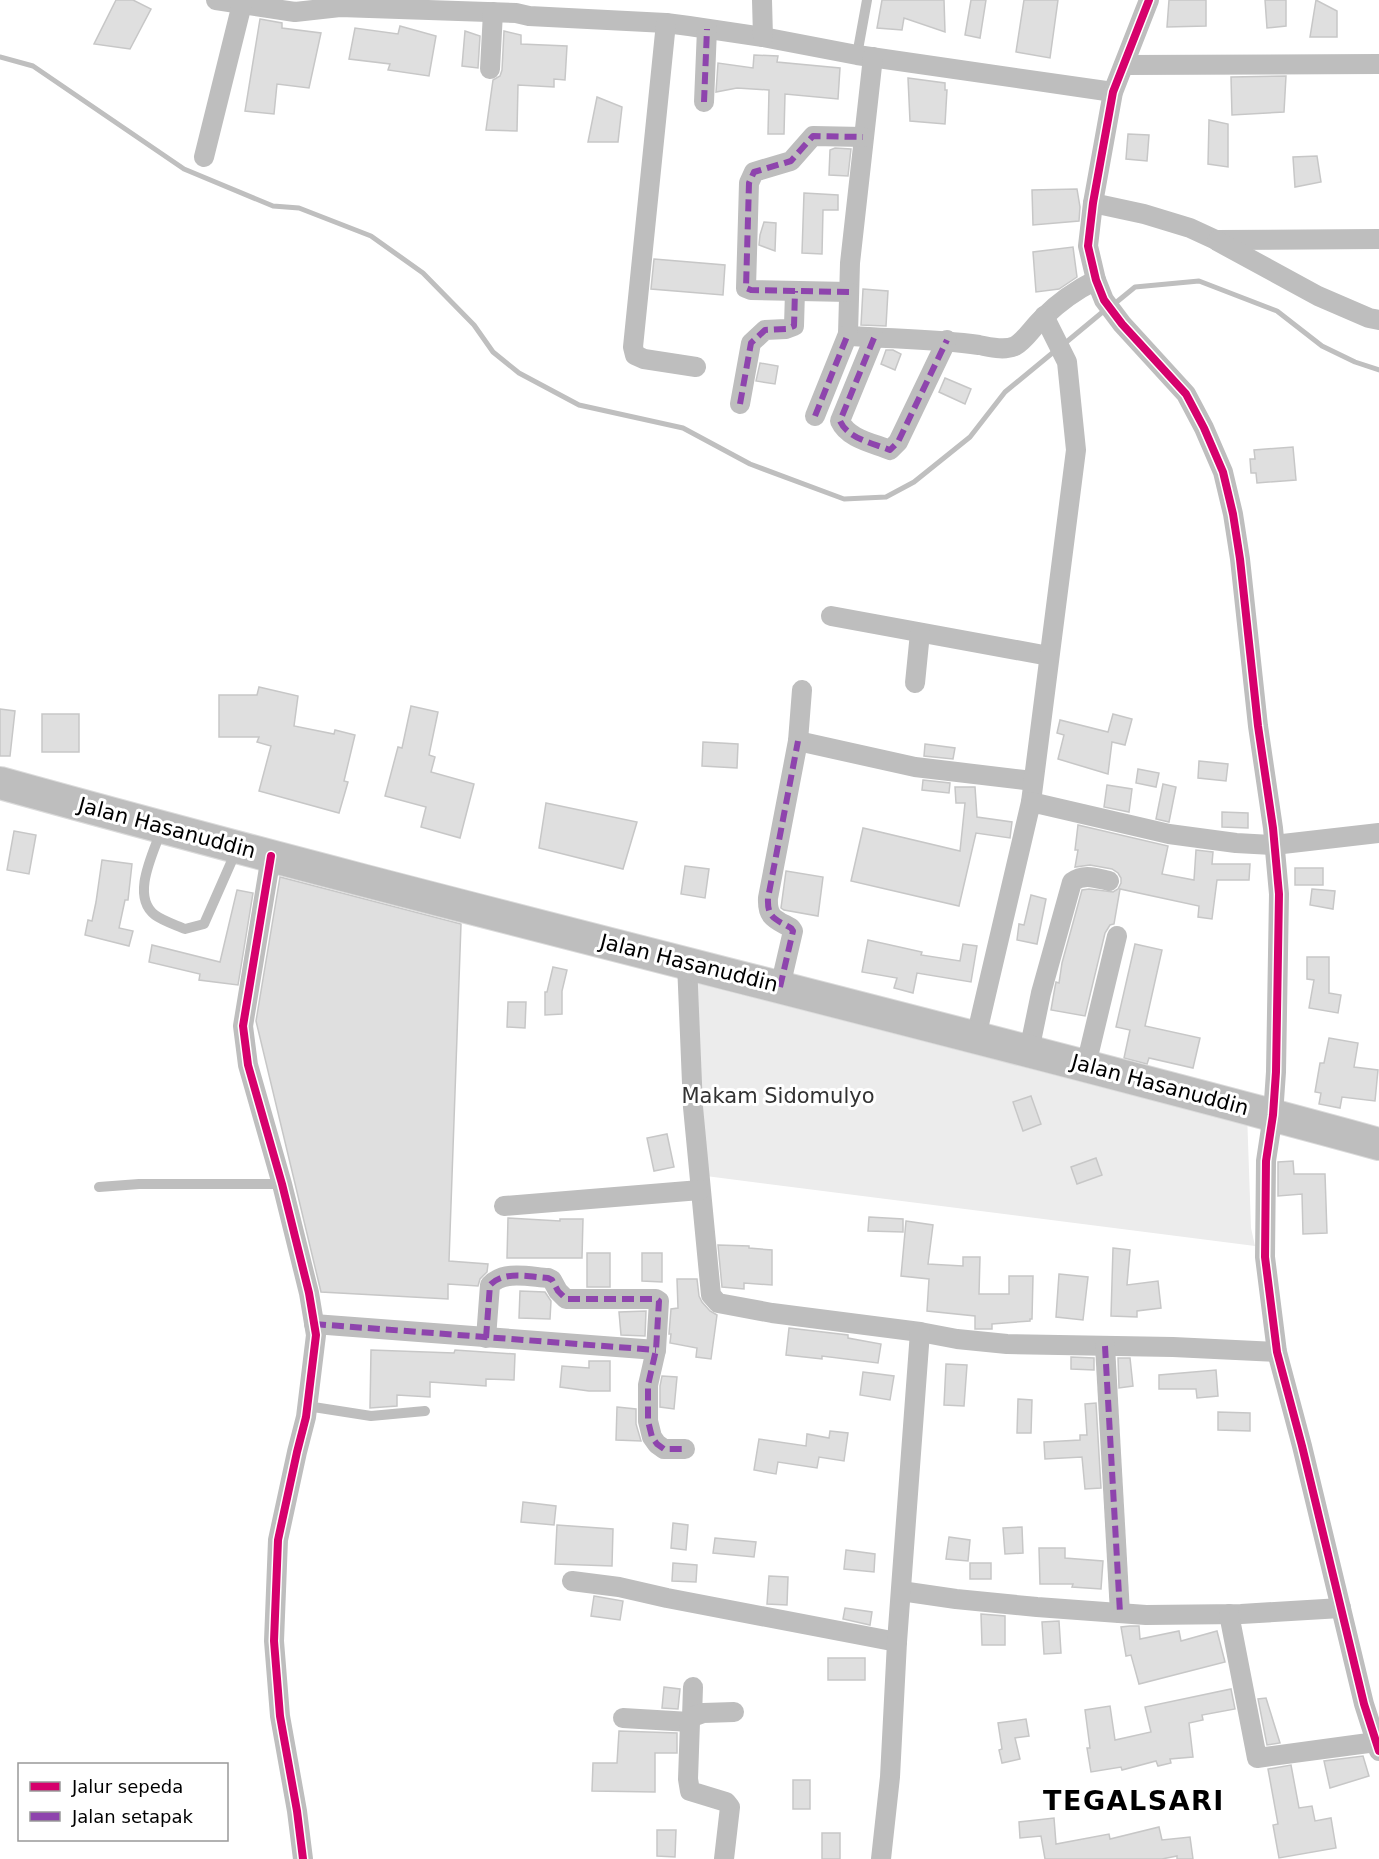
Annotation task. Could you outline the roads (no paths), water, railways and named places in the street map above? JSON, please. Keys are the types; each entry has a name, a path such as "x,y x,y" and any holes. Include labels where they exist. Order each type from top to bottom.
{"main road":[{"name":"Jalan Hasanuddin","path":"0,783 162,828 1086,1065 1379,1144"}],"street":[{"path":"216,0 295,12 340,4 516,13 529,8 666,23 763,37 865,56 1113,92"},
{"path":"762,0 763,37"},
{"path":"1149,0 1113,92 1093,203 1088,246 1096,280 1104,300 1122,324 1186,394 1223,472 1233,514 1278,894 1276,1072 1273,1115 1266,1161 1265,1257 1277,1352 1341,1608 1371,1702 1378,1746 1257,1758 1229,1614"},
{"path":"204,157 242,4"},
{"path":"490,69 493,12"},
{"path":"666,23 633,347 635,355 644,359 696,367"},
{"path":"704,102 707,29"},
{"path":"815,416 848,334 850,263 863,137 865,56"},
{"path":"1124,65 1379,63"},
{"path":"849,292 751,290 746,288 749,183 754,172 791,161 813,136 863,137"},
{"path":"1093,203 1156,217 1190,228 1318,296 1379,320"},
{"path":"1215,240 1379,239"},
{"path":"848,334 874,338 947,340 1010,348 1018,344 1044,316 1060,303 1096,280"},
{"path":"740,404 751,343 765,330 786,329 794,326 795,291"},
{"path":"976,1037 1031,802 1076,450 1066,362 1057,339 1044,316"},
{"path":"874,338 840,421 849,433 890,450 898,441 947,340"},
{"path":"831,616 1049,656"},
{"path":"915,683 920,633"},
{"path":"780,987 793,930 771,916 767,906 798,741 801,690"},
{"path":"798,741 915,767 1034,781"},
{"path":"1031,802 1169,834 1236,843 1274,845 1379,833"},
{"path":"271,856 243,1026 248,1065 282,1184 309,1293 316,1335 307,1406 278,1540 274,1641 280,1716 303,1859"},
{"path":"1029,1051 1041,993 1072,882 1081,876 1109,881"},
{"path":"1086,1065 1117,936"},
{"path":"687,963 693,1107 700,1191 711,1295 718,1303 772,1313 1007,1344 1173,1347 1277,1352"},
{"path":"504,1206 700,1191"},
{"path":"486,1338 490,1285 500,1277 548,1278 566,1299 656,1299 659,1301 656,1350 648,1385 648,1421 652,1437 657,1444 664,1449 685,1449"},
{"path":"314,1324 656,1350"},
{"path":"881,1859 890,1777 897,1642 920,1332"},
{"path":"1105,1346 1120,1613"},
{"path":"572,1581 619,1587 897,1642"},
{"path":"901,1591 1037,1607 1146,1615 1229,1614 1341,1608"},
{"path":"693,1687 688,1779 690,1791 726,1802 730,1807 724,1859"},
{"path":"623,1718 691,1720 703,1713 734,1712"}],"lane":[{"path":"865,56 867,0"},
{"path":"162,828 144,880 145,900 154,915 185,929 204,924 238,847"},
{"path":"99,1187 172,1184 282,1184"},
{"path":"307,1406 371,1416 424,1411"}],"waterway":[{"path":"0,57 33,66 184,169 273,206 299,208 371,236 423,273 474,325 493,352 519,373 579,405 683,428 750,464 844,499 886,497 914,482 970,437 1005,392 1056,350"},
{"path":"1113,305 1135,287 1199,281 1277,311 1322,346 1355,362 1379,370"},
{"path":"1064,344 1105,310"}],"district":[{"name":"TEGALSARI","path":"1134,1801"}],"park label":[{"name":"Makam Sidomulyo","path":"778,1096"}]}
